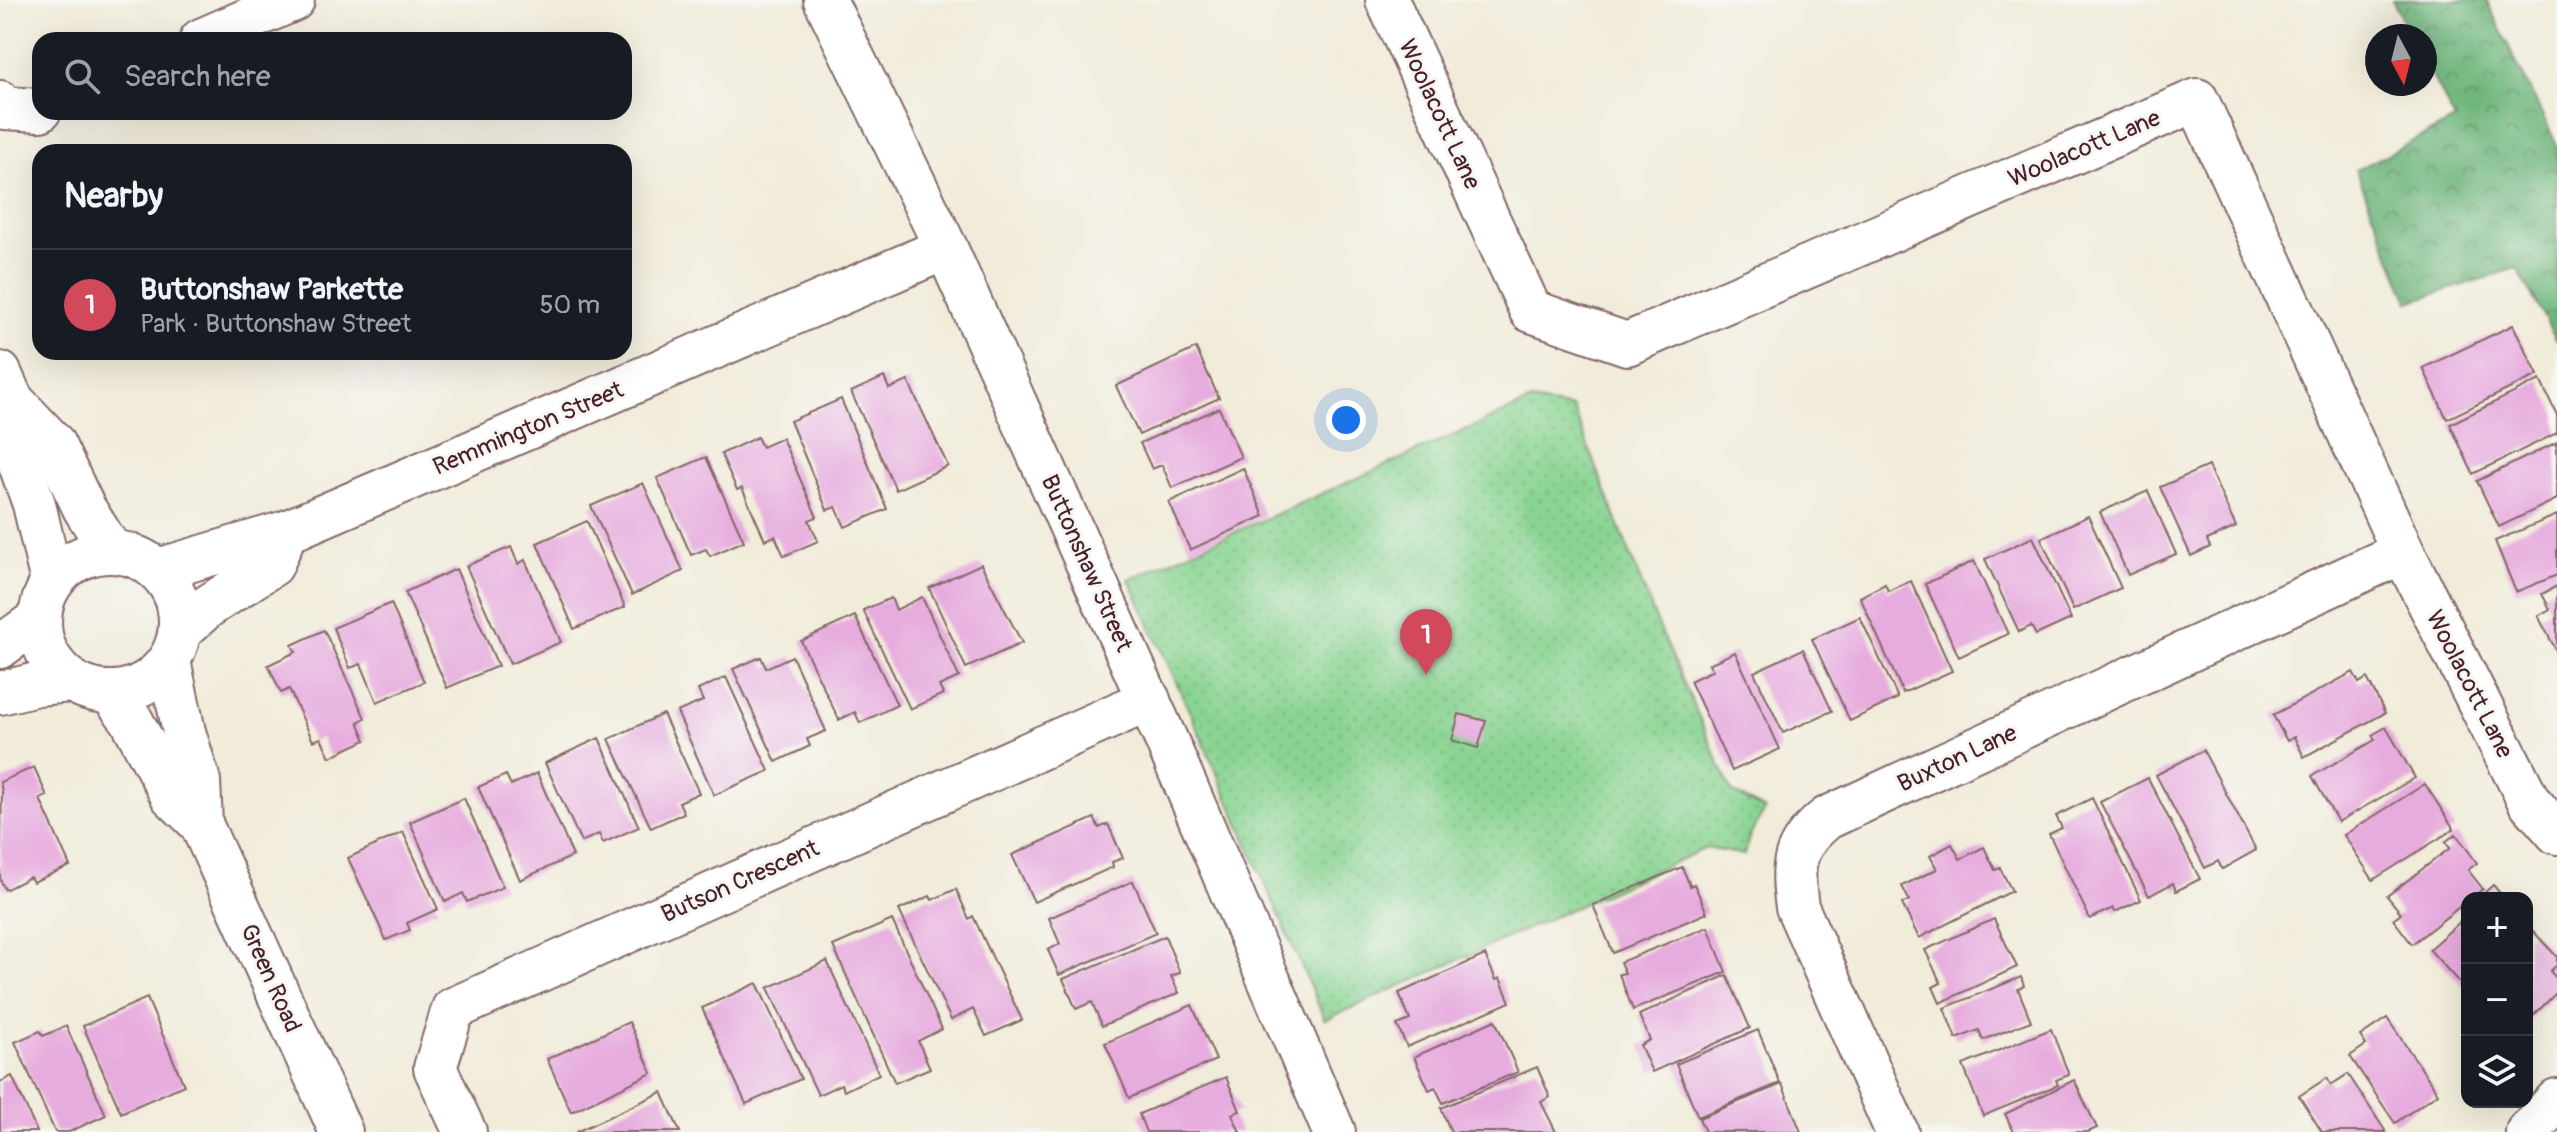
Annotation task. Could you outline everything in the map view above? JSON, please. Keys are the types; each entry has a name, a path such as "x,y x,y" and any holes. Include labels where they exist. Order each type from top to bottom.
{"street":[{"path":"219,32 293,0"},
{"name":"Buttonshaw Street","path":"825,0 946,248 1149,700 1334,1132"},
{"name":"Woolacott Lane","path":"1387,0 1531,311 1627,344 2197,100 2403,552 2529,801 2557,833"},
{"name":"Remmington Street","path":"158,570 286,532 946,248"},
{"path":"6,386 18,459 34,504 46,600 47,654 71,681 110,692 138,687 150,680 207,607 272,565 286,532"},
{"path":"6,386 53,443 84,508 111,551"},
{"path":"0,647 46,600 64,568 78,559 111,551 128,553 158,570 176,598 175,646"},
{"name":"Buxton Lane","path":"1897,1132 1797,907 1793,878 1796,853 1808,833 1827,818 2403,552"},
{"name":"Green Road","path":"175,646 176,701 199,781 201,824"},
{"path":"0,693 37,684 71,681"},
{"name":"Green Road","path":"110,692 131,719 172,796 201,824 341,1132"},
{"name":"Butson Crescent","path":"465,1132 435,1068 453,1009 1149,700"},
{"path":"2527,1132 2557,1100"}],"green space":[{"path":"2392,0 2486,0 2557,145 2557,341 2517,268 2409,302 2356,170 2455,120 2437,85 2437,24 2405,24"},
{"path":"1531,401 1573,408 1656,620 1732,792 1765,810 1749,837 1745,855 1706,848 1325,1020 1129,579"}],"building":[{"path":"2513,325 2538,375 2447,419 2423,368"},
{"path":"1196,348 1219,398 1139,435 1116,386"},
{"path":"884,377 889,389 908,381 948,466 896,490 851,392"},
{"path":"2540,380 2557,415 2557,433 2473,474 2450,424"},
{"path":"841,399 887,509 845,527 836,507 827,510 790,421"},
{"path":"1219,408 1241,457 1172,488 1162,465 1152,469 1140,443"},
{"path":"757,437 762,447 782,438 817,517 809,520 818,541 784,556 775,536 765,540 742,488 737,490 721,454"},
{"path":"2557,442 2557,499 2499,527 2477,481"},
{"path":"706,457 744,541 710,556 706,549 691,555 657,478"},
{"path":"2208,466 2236,527 2207,540 2210,547 2191,556 2160,487"},
{"path":"1243,468 1264,516 1190,550 1169,502"},
{"path":"643,483 683,571 632,595 591,506"},
{"path":"2148,491 2176,554 2128,575 2100,512"},
{"path":"2557,515 2557,575 2516,592 2495,541"},
{"path":"2088,516 2121,588 2073,610 2041,538"},
{"path":"587,521 625,607 574,629 537,543"},
{"path":"2033,537 2071,619 2036,635 2031,626 2019,632 1985,559"},
{"path":"511,547 518,564 525,560 561,642 510,664 466,566"},
{"path":"1974,561 2008,634 1959,657 1925,584"},
{"path":"981,564 1022,643 966,668 929,588"},
{"path":"456,569 498,666 447,688 405,592"},
{"path":"1911,581 1952,671 1903,693 1860,597 1885,584 1888,591"},
{"path":"2557,586 2557,652 2538,616 2550,609 2542,594"},
{"path":"922,597 959,677 939,686 943,694 910,709 863,610 891,598 896,610"},
{"path":"391,603 424,682 377,702 361,664 350,668 333,628"},
{"path":"855,616 897,705 860,723 855,712 839,720 801,641"},
{"path":"1860,617 1898,698 1850,721 1812,639"},
{"path":"324,630 365,718 358,722 366,740 330,757 321,738 313,741 289,689 281,693 268,665 296,652 292,645"},
{"path":"1803,649 1832,711 1783,733 1754,672"},
{"path":"1735,652 1780,749 1732,771 1690,681 1713,670 1709,664"},
{"path":"792,656 826,731 807,739 810,746 776,762 733,669 761,657 766,668"},
{"path":"2353,672 2359,683 2367,678 2385,713 2304,757 2294,737 2287,741 2273,715"},
{"path":"726,677 769,771 714,795 677,712 703,701 698,690"},
{"path":"663,714 699,793 679,802 684,813 651,828 609,739"},
{"path":"1459,714 1486,721 1478,748 1452,740"},
{"path":"2386,727 2415,778 2338,822 2312,776 2375,740 2372,735"},
{"path":"599,738 639,827 603,843 599,834 581,842 545,763"},
{"path":"2203,750 2256,850 2222,869 2218,861 2205,868 2156,775"},
{"path":"34,767 47,796 40,799 70,866 33,882 30,877 5,890 0,879 0,782"},
{"path":"537,773 573,856 520,880 478,787 506,775 511,785"},
{"path":"2148,778 2200,879 2176,891 2173,883 2149,896 2100,802"},
{"path":"2425,784 2454,829 2373,880 2344,835"},
{"path":"464,798 503,887 467,902 463,893 445,902 410,822"},
{"path":"2092,798 2141,900 2090,919 2049,834 2062,828 2056,816"},
{"path":"1094,818 1099,828 1108,824 1123,858 1112,862 1113,867 1034,902 1012,855"},
{"path":"403,832 438,909 407,923 410,930 386,940 348,858"},
{"path":"2456,834 2477,863 2468,870 2483,889 2479,892 2461,892 2461,906 2412,944 2393,919 2401,913 2387,896 2450,848 2445,842"},
{"path":"1952,844 1960,859 1984,847 1995,870 2000,868 2012,891 1919,938 1902,904 1909,900 1902,886 1937,869 1930,856"},
{"path":"1682,867 1690,886 1694,884 1707,913 1613,953 1593,905"},
{"path":"1133,881 1156,933 1059,975 1048,950 1060,944 1049,918"},
{"path":"2493,885 2499,892 2485,892"},
{"path":"956,889 969,919 973,916 1022,1020 986,1036 973,1009 951,1020 899,910 930,896 932,900"},
{"path":"1994,919 2017,967 1940,1003 1933,987 1941,983 1925,950"},
{"path":"892,920 942,1029 918,1041 930,1068 895,1083 833,946"},
{"path":"2461,921 2461,985 2429,949"},
{"path":"1708,927 1726,972 1633,1010 1619,974 1625,973 1620,962"},
{"path":"2533,931 2557,957 2557,965 2550,971 2557,979 2557,992 2533,1016"},
{"path":"1165,936 1180,973 1171,976 1179,993 1102,1026 1092,1002 1076,1009 1063,979"},
{"path":"1485,955 1496,980 1500,978 1510,1002 1407,1047 1397,1025 1410,1020 1399,993"},
{"path":"827,961 879,1074 844,1091 841,1084 818,1095 768,988"},
{"path":"1727,975 1750,1028 1652,1072 1640,1045 1650,1040 1639,1015"},
{"path":"2021,977 2024,986 2018,989 2031,1021 1983,1040 1979,1030 1956,1039 1944,1008"},
{"path":"757,983 801,1079 746,1104 702,1008"},
{"path":"147,998 184,1085 121,1113 83,1026"},
{"path":"1192,1005 1216,1060 1129,1098 1105,1043"},
{"path":"2387,1018 2438,1093 2395,1123 2350,1056 2366,1045 2360,1036"},
{"path":"1495,1020 1518,1072 1443,1103 1435,1087 1429,1090 1414,1057"},
{"path":"629,1022 652,1073 571,1112 547,1059"},
{"path":"66,1026 106,1115 69,1132 55,1132 15,1042 40,1031 43,1036"},
{"path":"2051,1029 2069,1075 2056,1080 2058,1085 1983,1116 1963,1065"},
{"path":"1758,1030 1780,1083 1698,1117 1676,1064"},
{"path":"1537,1067 1550,1097 1541,1102 1556,1132 1451,1132 1441,1108"},
{"path":"2348,1074 2386,1132 2322,1132 2299,1096 2327,1078 2331,1085"},
{"path":"12,1076 37,1132 0,1132 0,1082"},
{"path":"1226,1077 1240,1111 1232,1114 1240,1132 1146,1132 1139,1114"},
{"path":"2074,1080 2097,1128 2088,1132 2014,1132 2005,1114"},
{"path":"1782,1084 1801,1132 1705,1132 1699,1118"},
{"path":"662,1092 680,1132 576,1132"}],"place":[{"name":"Buttonshaw Parkette","path":"1426,675"}]}
